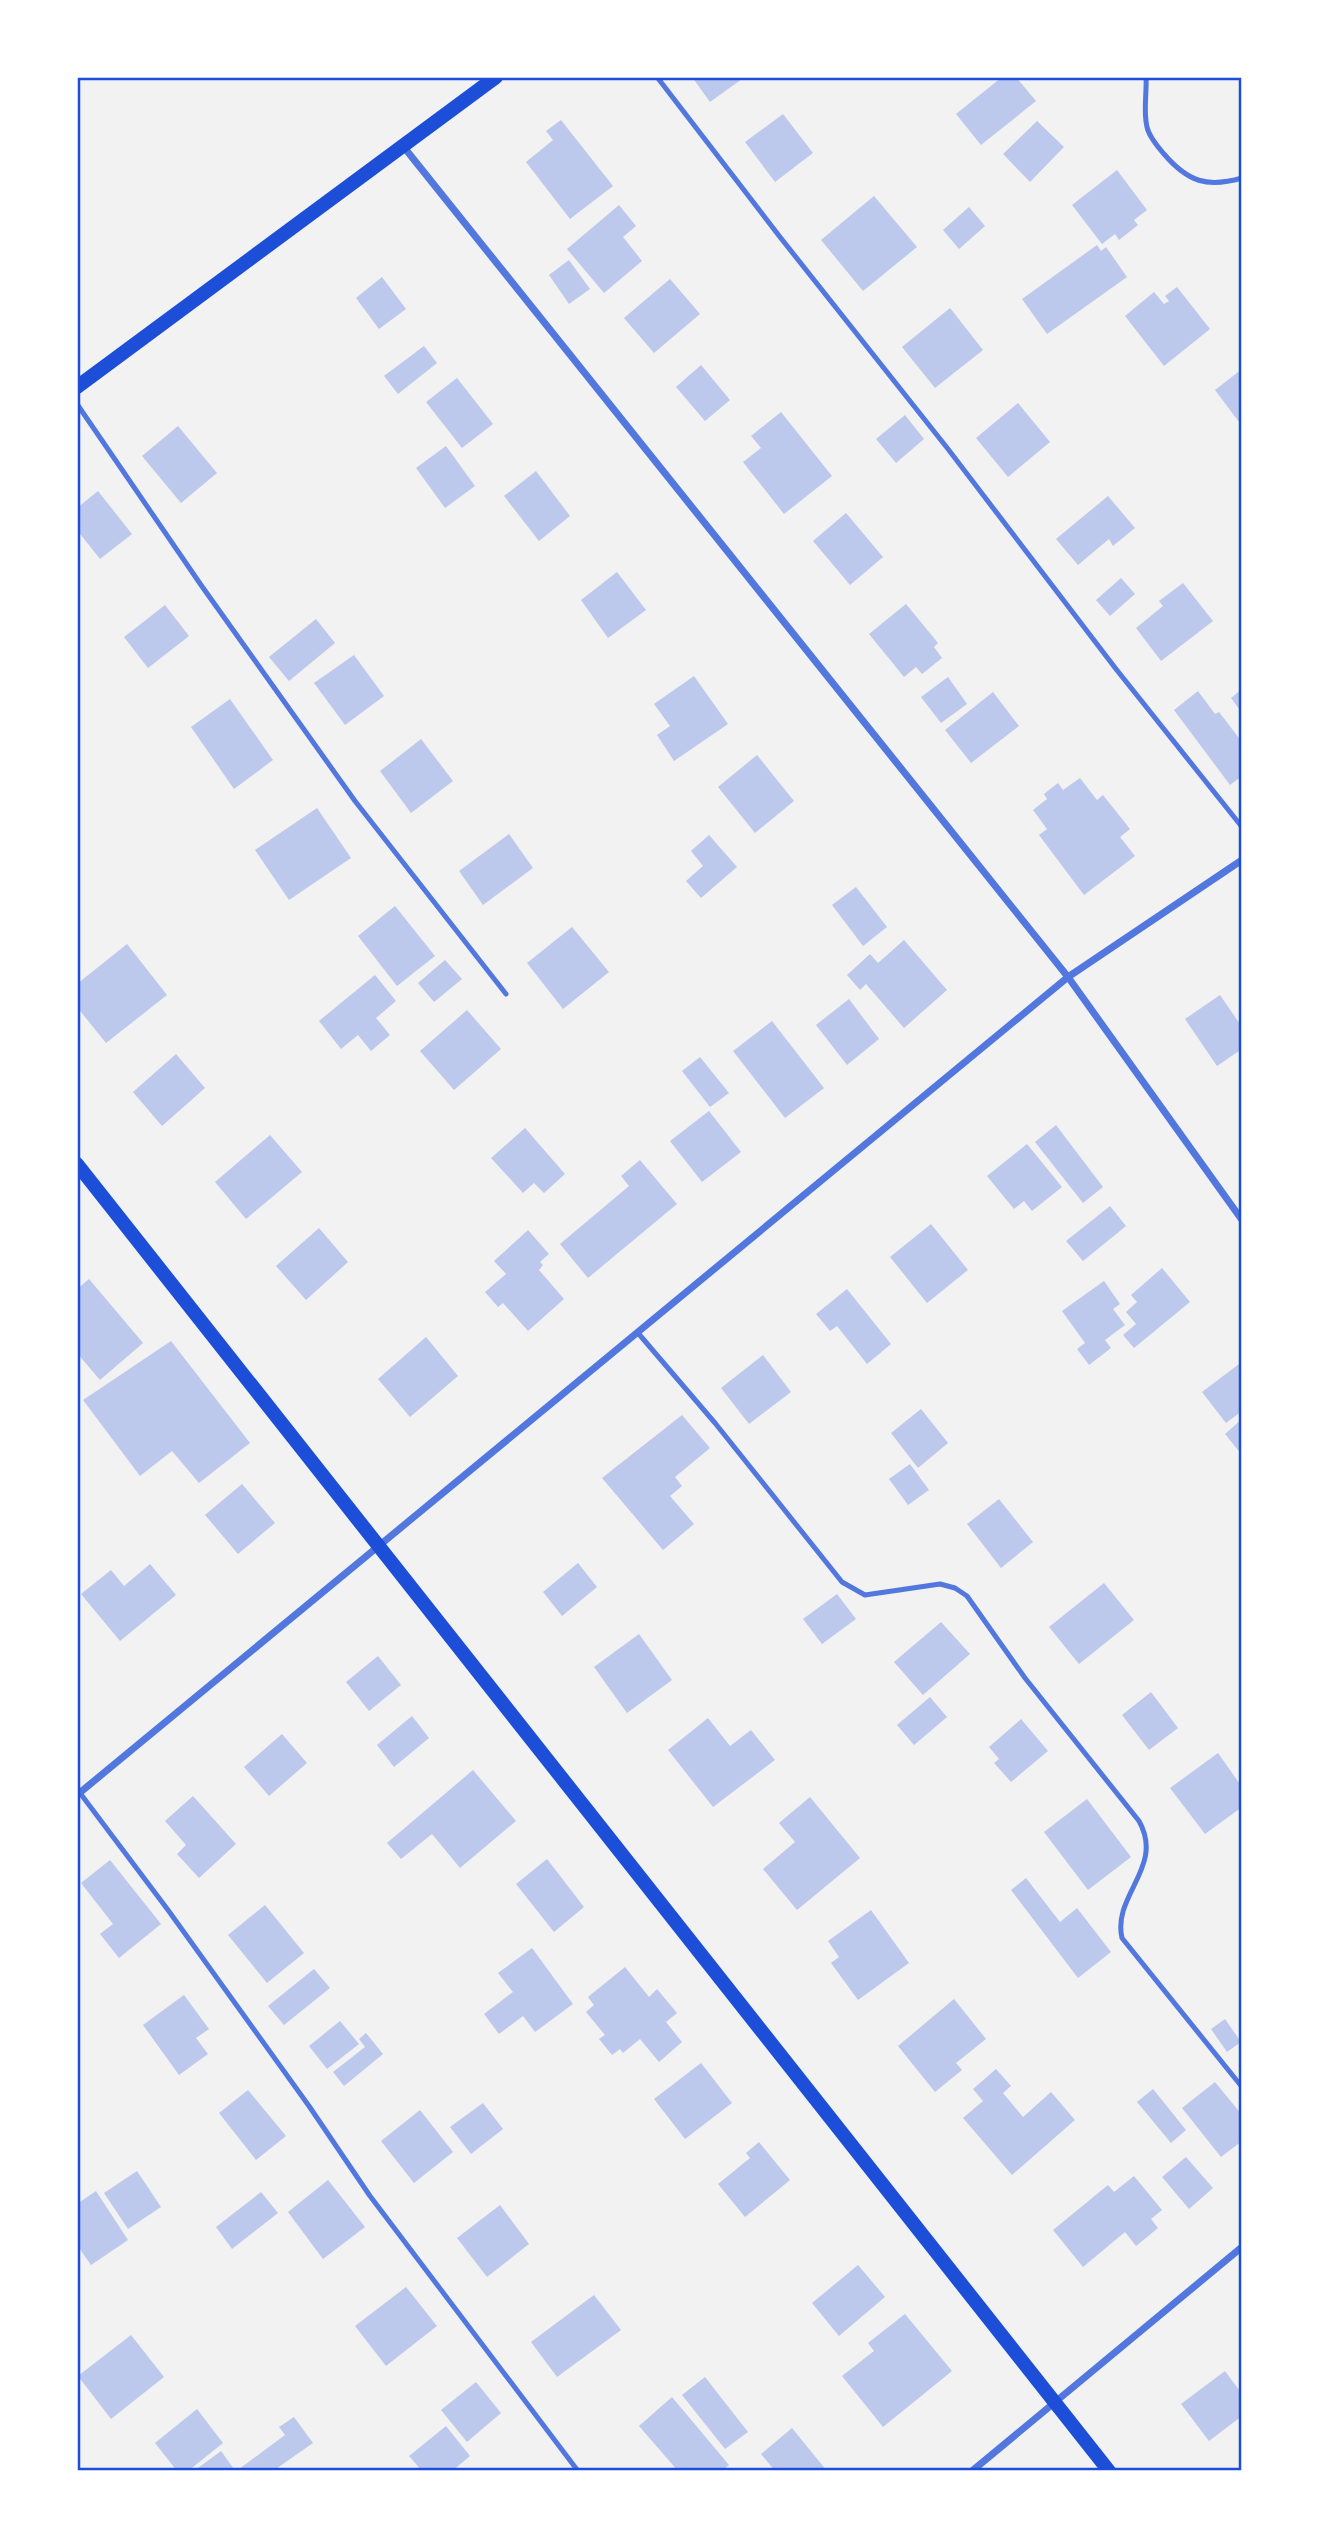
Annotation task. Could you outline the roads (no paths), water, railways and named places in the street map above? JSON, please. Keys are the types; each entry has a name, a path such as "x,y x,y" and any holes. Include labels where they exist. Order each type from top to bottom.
{"main road":[{"path":"77,387 496,77"},
{"path":"77,1164 1109,2471"}],"street":[{"path":"403,146 1068,977 1242,1220"},
{"path":"78,1794 1068,977 1242,860"},
{"path":"972,2471 1242,2247"}],"lane":[{"path":"657,77 1116,669 1242,827"},
{"path":"1146,77 1147,127 1157,146 1168,158 1189,177 1203,182 1215,184 1242,178"},
{"path":"77,404 201,585 347,790 506,994"},
{"path":"638,1333 715,1423 842,1583 865,1595 940,1584 955,1588 971,1602 1025,1678 1114,1787 1146,1834 1146,1858 1123,1914 1120,1927 1122,1938 1242,2087"},
{"path":"78,1794 168,1910 378,2206 578,2471"}]}
